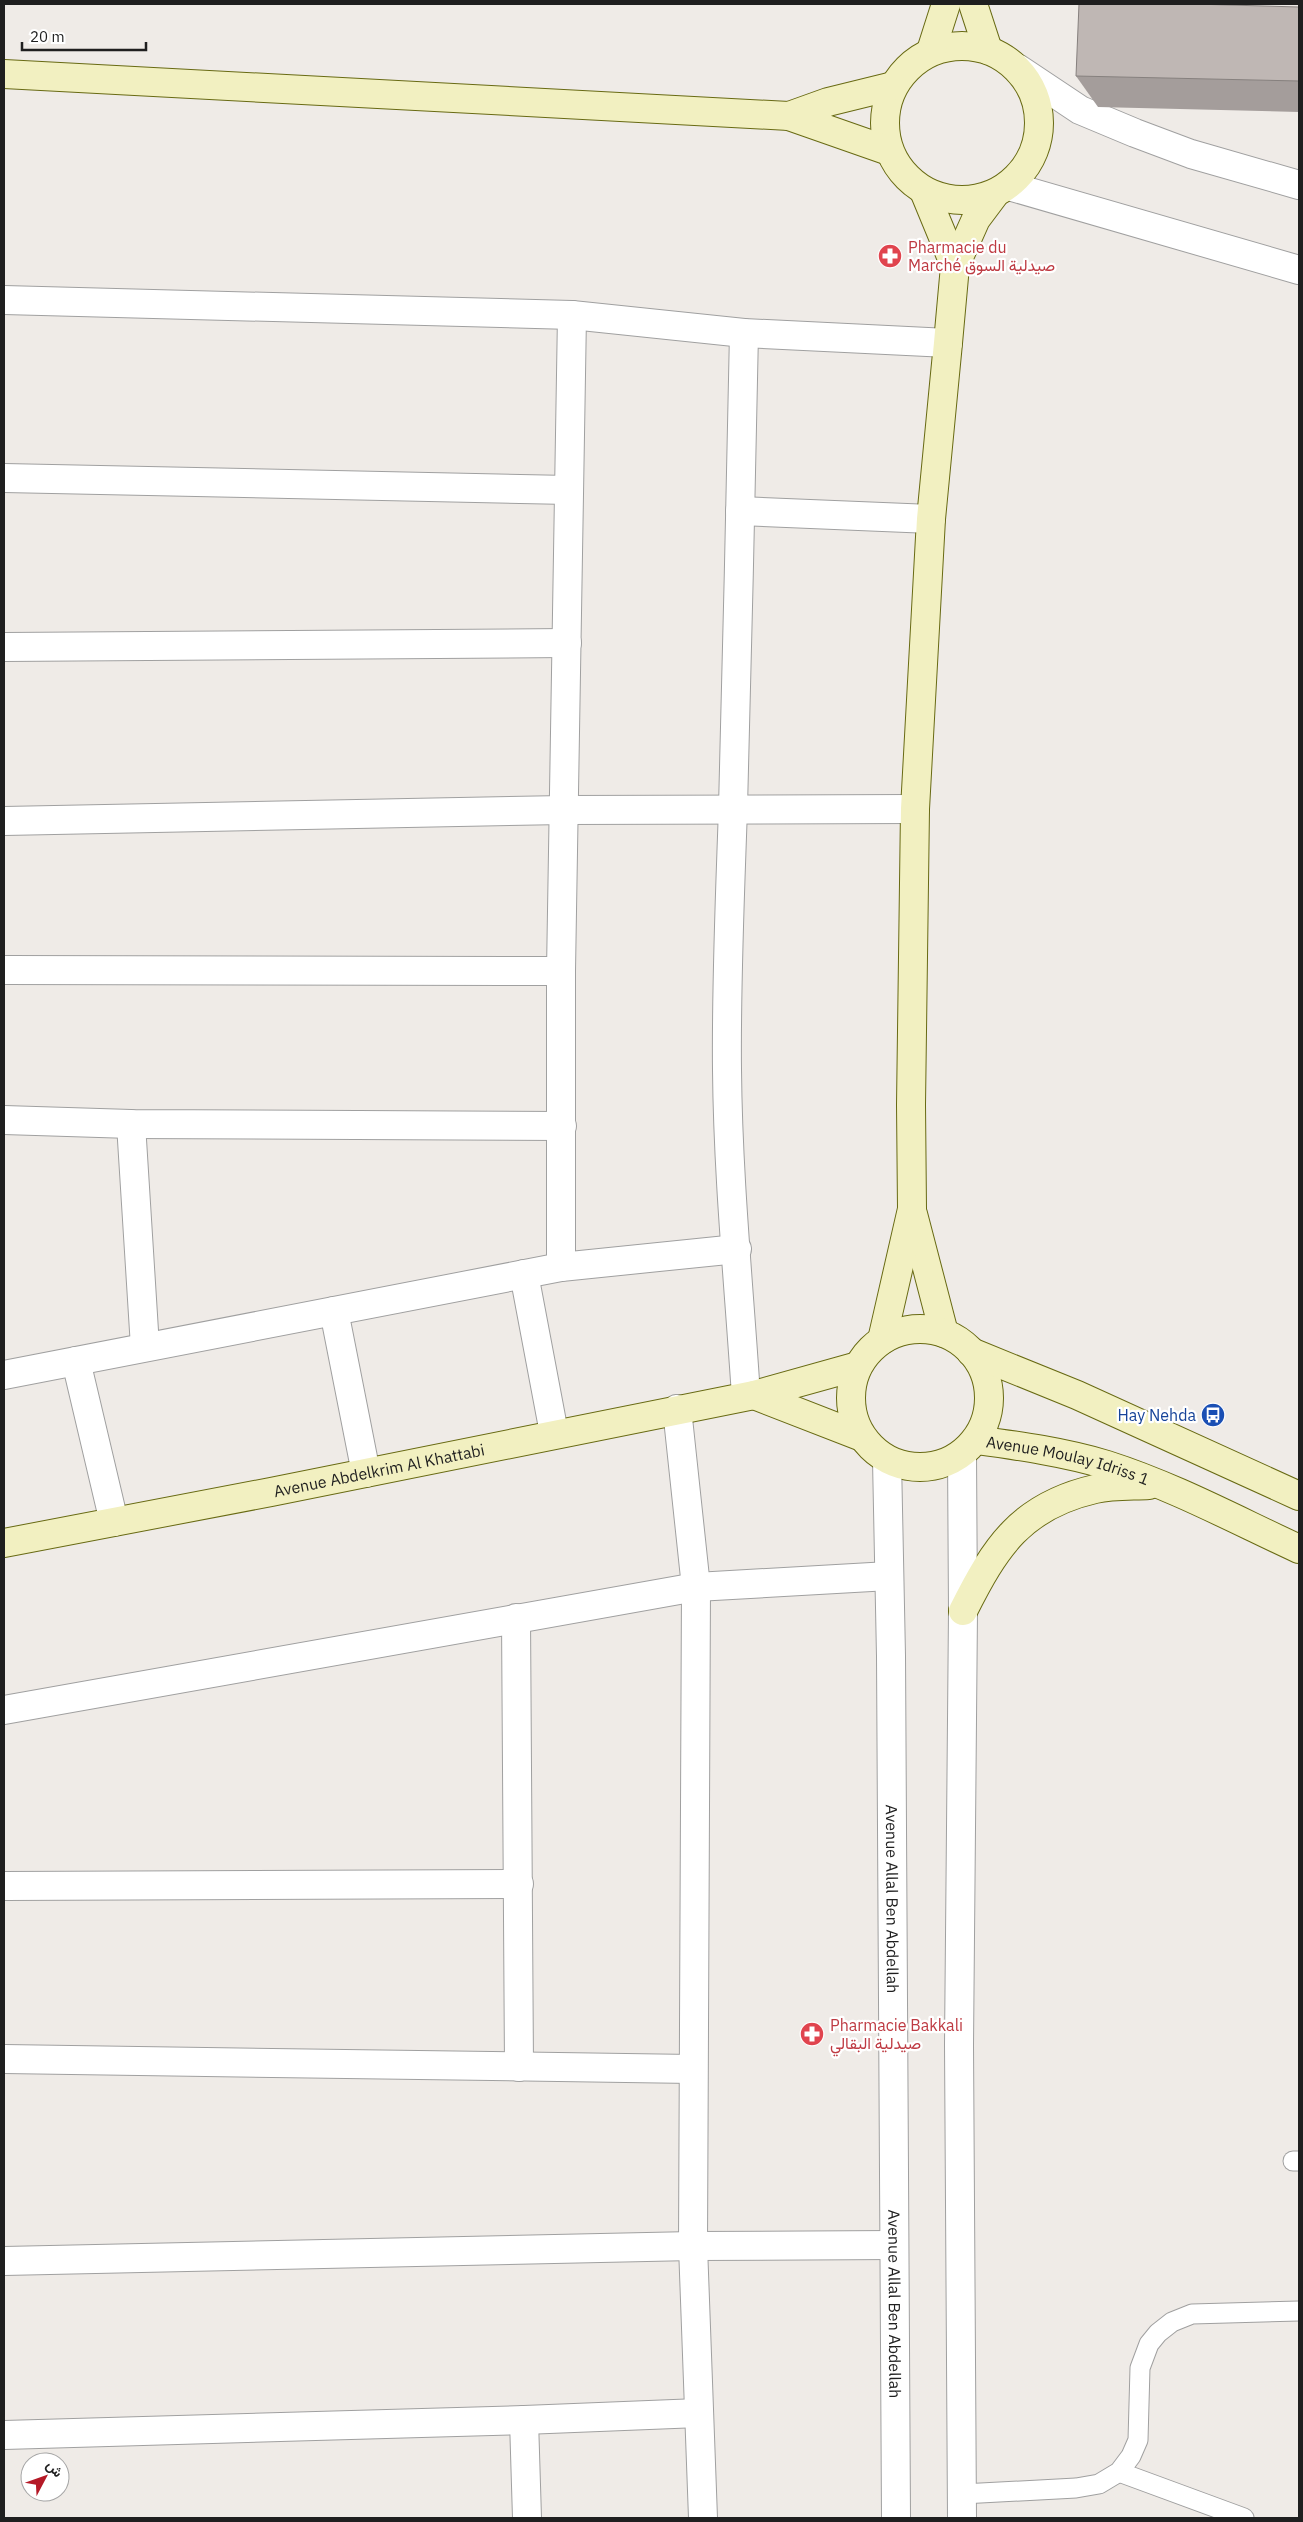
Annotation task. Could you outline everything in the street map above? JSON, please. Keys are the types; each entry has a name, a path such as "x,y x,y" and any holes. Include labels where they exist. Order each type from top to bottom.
{"main road":[{"path":"931,51 946,4"},
{"path":"972,4 988,50"},
{"path":"882,1340 912,1209 911,1105 916,809 931,519 955,266 976,219 1031,160 1040,128 1035,96 1017,68 988,50 969,45 950,46 931,51 912,61 900,73 893,86 884,118 889,151 903,174 924,191 951,200 972,200 1001,190"},
{"path":"4,74 789,116 889,151"},
{"path":"789,116 828,102 893,86"},
{"path":"924,191 955,266"},
{"path":"912,1209 944,1333"},
{"path":"913,1329 944,1333 959,1341 972,1352 982,1368 988,1386 989,1405 985,1423 969,1447 938,1466 912,1468 888,1460 873,1451 862,1437 852,1414 851,1390 858,1366 864,1356 882,1340 896,1333 913,1329"},
{"path":"972,1352 1077,1395 1299,1496"},
{"name":"Avenue Abdelkrim Al Khattabi","path":"4,1543 366,1473 750,1395 858,1366"},
{"path":"750,1395 862,1437"},
{"name":"Avenue Moulay Idriss 1","path":"969,1447 1060,1453 1107,1465 1158,1484 1299,1549"},
{"path":"963,1611 982,1573 1000,1546 1034,1513 1055,1502 1097,1489 1158,1484"}],"street":[{"path":"1017,68 1080,110 1126,130 1191,154 1299,185"},
{"path":"1001,190 1299,270"},
{"path":"4,300 572,315 744,333 948,343"},
{"path":"561,1267 561,971 572,315"},
{"path":"744,333 733,810 728,922 727,1070 730,1180 750,1395"},
{"path":"4,478 569,490"},
{"path":"740,511 931,519"},
{"path":"4,647 567,644"},
{"path":"4,821 564,810 916,809"},
{"path":"4,970 561,971"},
{"path":"4,1120 131,1124 562,1126"},
{"path":"131,1124 145,1347"},
{"path":"4,1376 561,1267 737,1249"},
{"path":"524,1274 554,1434"},
{"path":"334,1311 366,1473"},
{"path":"76,1361 114,1522"},
{"path":"677,1409 696,1587 693,2246 703,2518"},
{"path":"962,2506 959,2045 963,1611 969,1447"},
{"name":"Avenue Allal Ben Abdellah","path":"888,1460 896,2518"},
{"path":"4,1710 696,1587 889,1576"},
{"path":"516,1618 519,2067"},
{"path":"4,1886 519,1884"},
{"path":"4,2060 693,2069"},
{"path":"4,2261 693,2246 894,2245"},
{"path":"4,2435 699,2413"},
{"path":"524,2420 527,2518"}],"lane":[{"path":"962,2506 1099,2484 1119,2472 1131,2456 1138,2440 1140,2368 1149,2344 1158,2332 1172,2322 1192,2314 1299,2311"},
{"path":"1119,2472 1244,2518"}],"building":[{"path":"1079,4 1193,4 1299,7 1299,81 1076,76"}],"place":[{"name":"Pharmacie du Marché صيدلية السوق","path":"890,256"},
{"name":"Hay Nehda","path":"1213,1415"},
{"name":"Pharmacie Bakkali صيدلية البقالي","path":"812,2034"}]}
